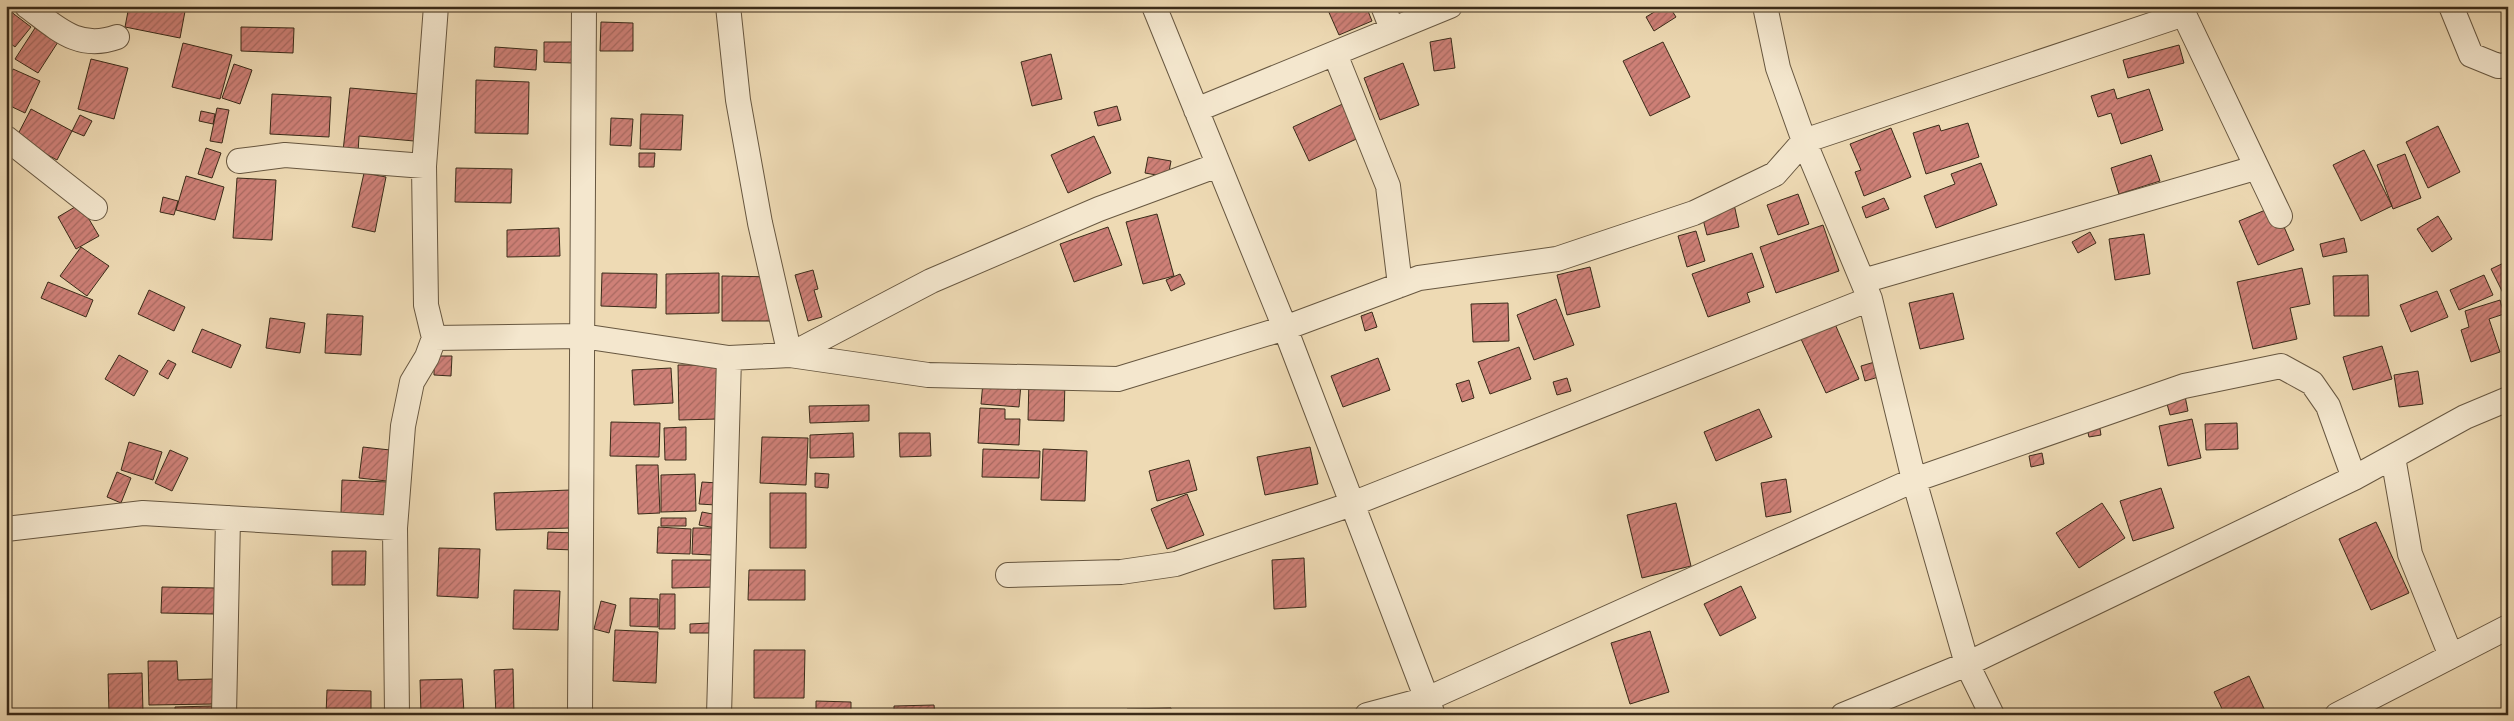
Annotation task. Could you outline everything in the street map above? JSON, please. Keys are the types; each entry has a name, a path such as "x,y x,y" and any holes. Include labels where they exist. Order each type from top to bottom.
{"street":[{"path":"27,6 76,41 101,43 117,37"},
{"path":"397,715 395,528 403,426 412,382 427,358 434,338 426,305 424,166 436,6"},
{"path":"580,715 584,6"},
{"path":"728,6 738,100 760,223 790,355"},
{"path":"1154,6 1285,328 1430,707"},
{"path":"1383,6 1392,29"},
{"path":"1196,110 1450,6"},
{"path":"1765,6 1778,68 1804,142 1867,290 1914,480 1967,664 1992,715"},
{"path":"2451,6 2471,55 2498,66 2508,65"},
{"path":"434,338 582,336 729,358 790,355 928,375 1118,379 1285,328 1419,278 1557,258 1694,214 1775,174 1804,142 2182,10 2255,168 2280,216"},
{"path":"1335,54 1388,186 1400,285"},
{"path":"6,138 95,208"},
{"path":"239,161 285,155 424,166"},
{"path":"790,355 931,281 1099,209 1218,165"},
{"path":"1008,575 1121,572 1176,564 1352,504 1867,290 2255,168"},
{"path":"719,715 729,358"},
{"path":"1367,715 1430,707 1914,480 2184,386 2281,366 2312,383 2328,406 2354,478"},
{"path":"1844,715 1967,664 2354,478 2465,417 2508,399"},
{"path":"2393,457 2410,554 2451,656"},
{"path":"6,529 143,513 395,528"},
{"path":"224,715 228,518"},
{"path":"2337,715 2508,627"}],"building":[{"path":"129,6 186,6 180,38 125,27"},
{"path":"1331,6 1366,6 1372,21 1339,35 1327,8"},
{"path":"1664,6 1669,6 1676,17 1654,31 1646,17"},
{"path":"6,8 31,27 15,47 6,40"},
{"path":"601,22 633,23 633,51 600,51"},
{"path":"241,27 294,28 293,53 241,51"},
{"path":"35,28 58,42 38,73 15,59"},
{"path":"1451,38 1455,68 1434,71 1430,42"},
{"path":"544,42 573,42 572,63 544,62"},
{"path":"1663,42 1690,97 1650,116 1623,61"},
{"path":"183,43 232,55 220,99 172,87"},
{"path":"2179,45 2184,63 2128,78 2123,60"},
{"path":"495,47 537,50 536,70 494,67"},
{"path":"1051,54 1062,99 1032,106 1021,62"},
{"path":"91,59 128,68 114,119 78,109"},
{"path":"1403,63 1419,105 1380,120 1364,78"},
{"path":"234,64 252,70 240,104 222,98"},
{"path":"13,69 40,81 25,113 6,104 6,84"},
{"path":"476,80 529,82 528,134 475,133"},
{"path":"350,88 419,94 414,141 359,136 358,153 343,151"},
{"path":"2114,89 2117,99 2149,89 2163,130 2121,144 2111,113 2098,117 2091,96"},
{"path":"272,94 331,97 329,137 270,134"},
{"path":"1349,101 1365,135 1309,161 1293,127"},
{"path":"1117,106 1121,120 1098,126 1094,112"},
{"path":"217,108 229,110 222,143 210,141"},
{"path":"31,109 72,131 57,160 16,138"},
{"path":"201,111 215,114 213,124 199,121"},
{"path":"641,114 683,115 681,150 640,149"},
{"path":"80,115 92,121 84,136 72,131"},
{"path":"611,118 633,119 631,146 610,145"},
{"path":"1968,123 1979,157 1926,174 1913,133 1939,125 1941,131"},
{"path":"2438,126 2460,172 2428,188 2406,142"},
{"path":"1891,128 1911,177 1864,196 1855,172 1861,170 1850,144"},
{"path":"1094,136 1111,173 1068,193 1051,155"},
{"path":"206,148 221,153 212,178 198,174"},
{"path":"2364,150 2392,206 2361,221 2333,165"},
{"path":"639,153 655,153 654,167 639,167"},
{"path":"2405,154 2421,198 2393,209 2377,165"},
{"path":"2151,155 2160,181 2119,194 2111,168"},
{"path":"1148,157 1171,161 1168,177 1145,173"},
{"path":"1981,163 1997,205 1936,228 1924,196 1955,184 1951,174"},
{"path":"456,168 512,169 511,203 455,202"},
{"path":"364,173 386,177 375,232 352,227"},
{"path":"186,176 224,187 215,220 176,210"},
{"path":"237,178 276,180 272,240 233,238"},
{"path":"1798,194 1809,224 1778,235 1767,205"},
{"path":"1732,195 1739,227 1707,235 1699,204"},
{"path":"163,197 178,201 174,215 160,212"},
{"path":"1884,198 1889,209 1866,218 1862,207"},
{"path":"80,204 99,236 76,249 58,217"},
{"path":"2275,206 2294,250 2258,265 2239,221"},
{"path":"1157,214 1174,276 1143,284 1126,222"},
{"path":"2438,216 2452,239 2432,252 2417,229"},
{"path":"1823,225 1839,271 1776,293 1760,247"},
{"path":"1108,227 1122,265 1074,282 1060,244"},
{"path":"559,228 560,256 507,257 507,230"},
{"path":"1696,231 1705,261 1687,267 1678,236"},
{"path":"2090,232 2096,243 2078,253 2072,242"},
{"path":"2144,234 2150,274 2115,280 2109,239"},
{"path":"2344,238 2347,252 2323,257 2320,244"},
{"path":"81,247 109,266 87,296 60,276"},
{"path":"1752,253 1764,287 1747,293 1750,302 1708,317 1692,274"},
{"path":"2508,261 2508,290 2503,293 2491,269"},
{"path":"1590,267 1600,307 1567,315 1557,275"},
{"path":"2302,268 2310,304 2290,308 2297,339 2253,349 2237,282"},
{"path":"813,270 818,289 814,290 822,317 808,321 795,275"},
{"path":"602,273 657,274 656,308 601,306"},
{"path":"719,273 719,313 666,314 666,274"},
{"path":"1180,274 1185,284 1171,291 1166,280"},
{"path":"2368,275 2369,316 2334,316 2333,276"},
{"path":"2484,275 2493,295 2459,310 2450,290"},
{"path":"722,276 778,277 778,321 722,321"},
{"path":"48,282 93,300 86,317 41,298"},
{"path":"149,290 185,307 174,331 138,314"},
{"path":"2437,291 2448,317 2411,332 2400,305"},
{"path":"1953,293 1964,339 1920,349 1909,303"},
{"path":"1556,299 1574,345 1534,360 1517,315"},
{"path":"2500,300 2504,314 2489,319 2500,352 2471,362 2461,330 2469,327 2465,311"},
{"path":"1508,303 1509,341 1473,342 1471,304"},
{"path":"1372,312 1377,327 1365,331 1361,316"},
{"path":"327,314 363,316 361,355 325,353"},
{"path":"270,318 305,323 300,353 266,348"},
{"path":"1835,324 1859,379 1826,393 1801,339"},
{"path":"202,329 241,345 231,368 192,352"},
{"path":"2382,346 2392,379 2353,390 2343,357"},
{"path":"1519,347 1531,379 1490,394 1478,362"},
{"path":"119,355 148,371 134,396 105,379"},
{"path":"434,356 452,356 451,376 434,375"},
{"path":"1378,358 1390,390 1343,407 1331,376"},
{"path":"168,360 176,364 168,379 159,374"},
{"path":"1878,361 1882,376 1865,381 1861,366"},
{"path":"678,365 717,365 718,419 679,420"},
{"path":"671,368 673,403 634,405 632,370"},
{"path":"2418,371 2423,404 2399,407 2394,375"},
{"path":"1567,378 1571,391 1557,395 1553,382"},
{"path":"1029,379 1065,380 1064,421 1028,420"},
{"path":"1469,380 1474,398 1462,402 1456,384"},
{"path":"983,382 1021,384 1019,407 981,404"},
{"path":"2185,396 2188,411 2170,415 2166,400"},
{"path":"869,405 869,421 810,423 809,406"},
{"path":"980,408 1005,409 1005,419 1020,419 1019,445 978,443"},
{"path":"1759,409 1772,437 1716,461 1704,432"},
{"path":"2098,417 2101,435 2089,437 2085,420"},
{"path":"2192,419 2201,458 2168,466 2159,426"},
{"path":"611,422 660,423 659,457 610,456"},
{"path":"2237,423 2238,449 2206,450 2205,424"},
{"path":"686,427 686,460 665,460 664,428"},
{"path":"853,433 854,457 810,458 810,435"},
{"path":"899,433 930,433 931,456 900,457"},
{"path":"762,437 808,438 806,485 760,483"},
{"path":"129,442 162,452 153,480 121,470"},
{"path":"363,447 390,450 387,481 359,478"},
{"path":"1310,447 1318,484 1265,495 1257,457"},
{"path":"983,449 1040,451 1039,478 982,477"},
{"path":"1043,449 1087,451 1085,501 1041,500"},
{"path":"170,450 188,458 172,491 155,483"},
{"path":"2042,453 2044,464 2031,467 2029,456"},
{"path":"1189,460 1197,490 1157,501 1149,471"},
{"path":"636,465 658,465 660,513 638,514"},
{"path":"117,472 131,478 121,503 107,497"},
{"path":"815,473 829,474 828,488 815,487"},
{"path":"695,474 696,511 661,512 661,475"},
{"path":"1786,479 1791,512 1766,517 1761,483"},
{"path":"342,480 387,482 386,515 341,513"},
{"path":"702,482 718,483 716,505 699,504"},
{"path":"2161,488 2174,528 2133,541 2120,501"},
{"path":"570,490 571,528 496,530 494,493"},
{"path":"770,493 806,493 806,548 770,548"},
{"path":"1187,494 1204,535 1167,549 1151,509"},
{"path":"1676,503 1691,566 1642,578 1627,515"},
{"path":"2102,503 2125,538 2079,568 2056,533"},
{"path":"702,512 718,515 716,528 699,525"},
{"path":"661,518 686,518 686,526 661,526"},
{"path":"2376,522 2409,593 2371,610 2339,539"},
{"path":"658,527 691,529 690,554 657,553"},
{"path":"693,528 713,528 712,555 692,554"},
{"path":"548,532 575,533 574,550 547,549"},
{"path":"439,548 480,549 478,598 437,596"},
{"path":"332,551 366,551 365,585 332,585"},
{"path":"1304,558 1306,607 1274,609 1272,560"},
{"path":"672,560 716,560 716,587 672,588"},
{"path":"749,570 805,570 805,600 748,600"},
{"path":"1741,586 1756,618 1720,636 1704,604"},
{"path":"162,587 215,588 214,614 161,613"},
{"path":"514,590 560,591 558,630 513,629"},
{"path":"660,594 675,594 675,629 659,629"},
{"path":"630,598 658,599 658,627 630,626"},
{"path":"601,601 616,605 609,633 594,629"},
{"path":"709,623 709,633 690,633 690,624"},
{"path":"615,630 658,632 656,683 613,681"},
{"path":"1650,631 1669,692 1630,704 1611,643"},
{"path":"754,650 805,650 804,698 754,698"},
{"path":"148,661 177,661 178,680 213,679 214,704 149,705"},
{"path":"513,669 514,715 496,715 494,670"},
{"path":"142,673 143,713 109,713 108,674"},
{"path":"2249,676 2267,715 2225,715 2214,692"},
{"path":"462,679 464,713 421,714 420,680"},
{"path":"327,690 371,691 371,715 326,715"},
{"path":"816,701 851,702 851,715 816,715"},
{"path":"934,705 935,715 894,715 894,706"},
{"path":"212,706 212,715 175,715 175,707"},
{"path":"1171,708 1172,715 1128,715 1127,709"}]}
